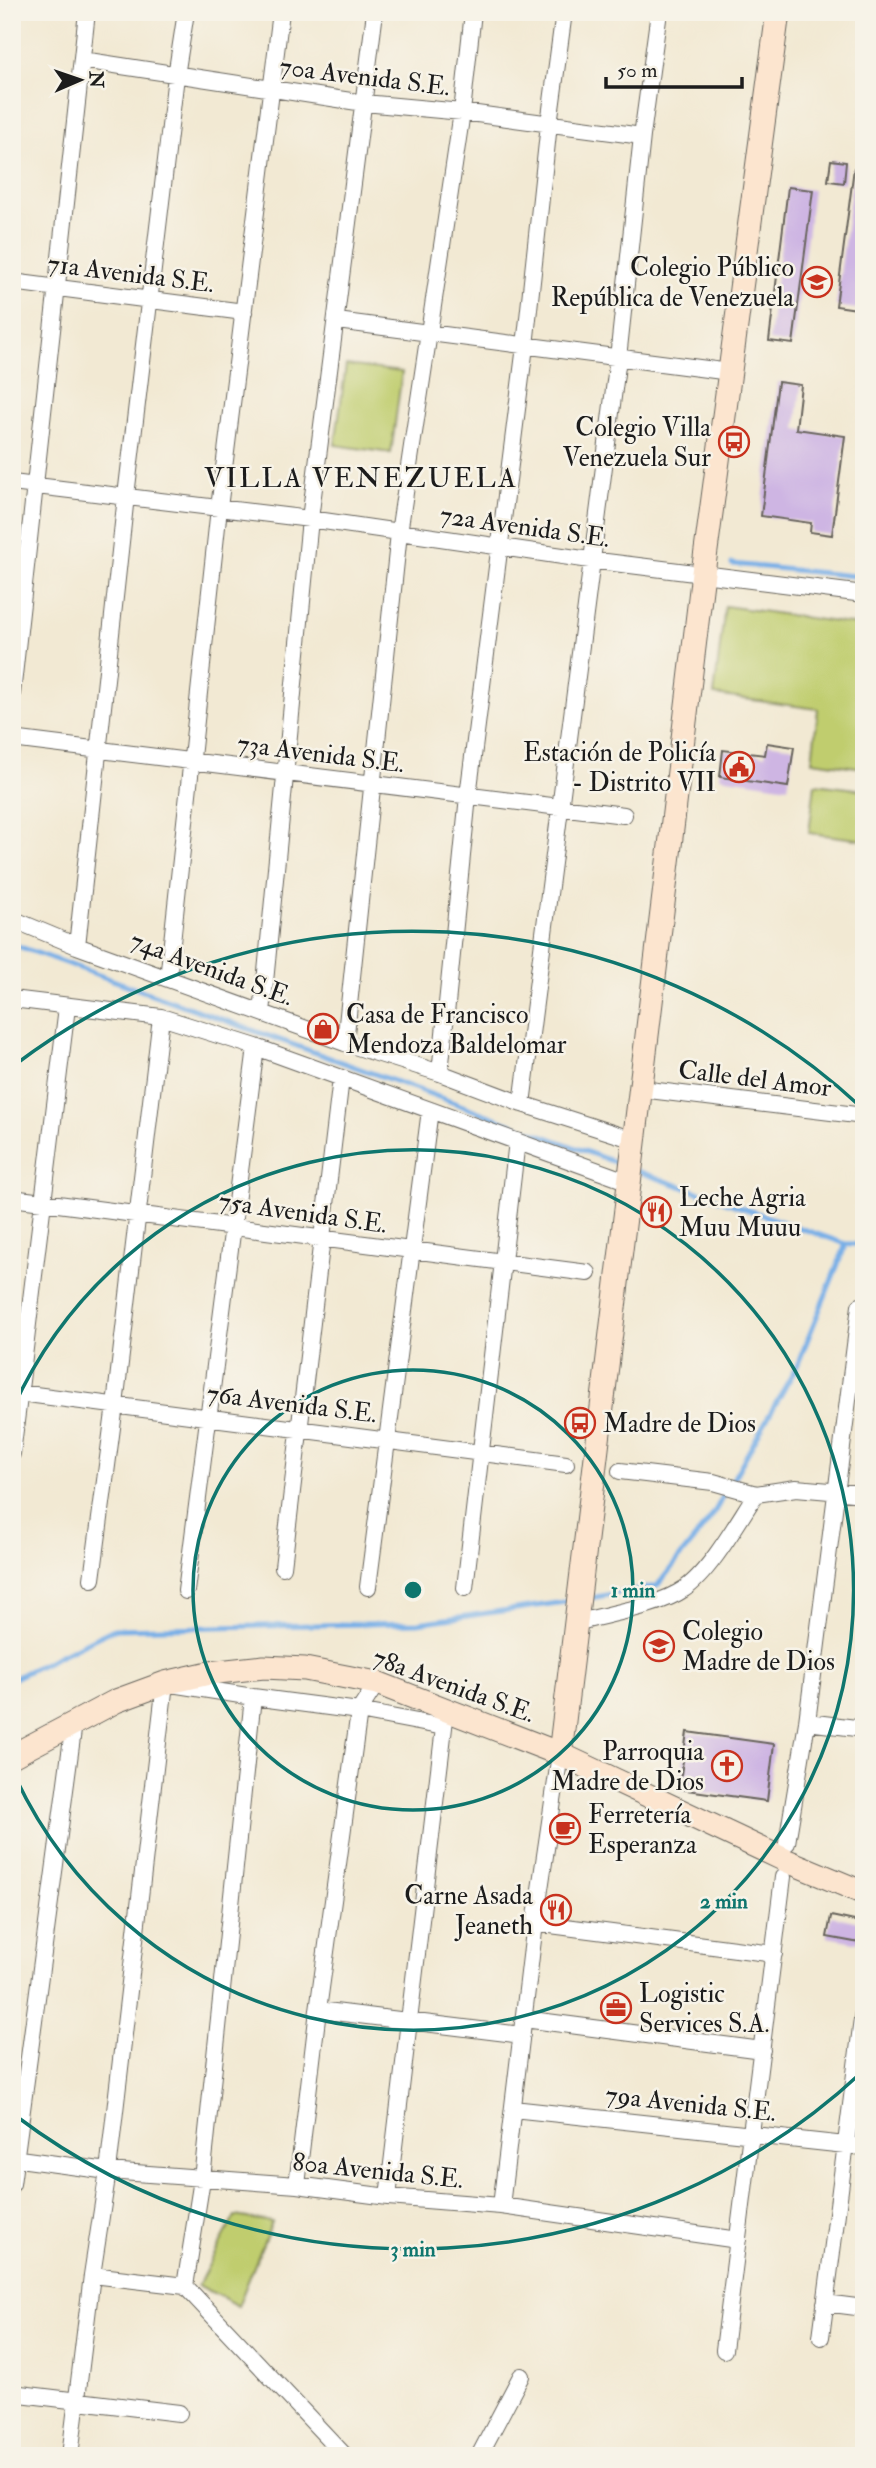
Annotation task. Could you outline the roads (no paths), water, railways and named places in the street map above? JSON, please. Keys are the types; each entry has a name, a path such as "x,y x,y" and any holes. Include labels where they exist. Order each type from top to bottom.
{"street":[{"path":"12,694 88,12"},
{"path":"77,946 126,496 186,12"},
{"path":"168,979 219,508 281,12"},
{"path":"262,1013 310,519 374,12"},
{"path":"345,1043 399,533 462,112 473,12"},
{"path":"440,1073 468,796 564,12"},
{"path":"522,1104 618,358 642,136 659,12"},
{"path":"501,2206 535,1923 560,1754 703,573 778,12"},
{"name":"70a Avenida S.E.","path":"82,61 364,103 462,112 642,136"},
{"name":"71a Avenida S.E.","path":"12,282 244,312"},
{"path":"337,321 730,372"},
{"name":"72a Avenida S.E.","path":"12,483 310,519 590,560 864,594"},
{"name":"73a Avenida S.E.","path":"12,739 624,815"},
{"name":"74a Avenida S.E.","path":"12,919 77,946 345,1043 634,1140"},
{"path":"12,999 161,1017 256,1047 629,1182"},
{"path":"12,1454 16,1392 67,1007"},
{"path":"92,1578 116,1405 161,1017"},
{"path":"186,1591 256,1047"},
{"path":"283,1567 341,1078"},
{"name":"Calle del Amor","path":"641,1089 864,1116"},
{"path":"368,1587 430,1110"},
{"path":"465,1588 517,1141"},
{"name":"75a Avenida S.E.","path":"12,1198 588,1273"},
{"path":"787,1843 807,1722 856,1305"},
{"name":"76a Avenida S.E.","path":"16,1392 566,1464"},
{"path":"620,1471 713,1482 756,1494 796,1488 864,1494"},
{"path":"577,1606 668,1598 686,1588 703,1572 756,1494"},
{"name":"78a Avenida S.E.","path":"12,1756 116,1701 165,1683 209,1673 264,1667 305,1669 377,1683 445,1718 560,1754 785,1860 864,1892"},
{"path":"70,2456 92,2275 108,2171 165,1683 359,1711 445,1718 388,2197"},
{"path":"297,2185 359,1711 377,1683"},
{"path":"184,2286 202,2179 253,1697"},
{"path":"807,1722 864,1729"},
{"path":"12,2184 74,1723"},
{"path":"723,2350 783,1877"},
{"path":"535,1923 774,1954"},
{"path":"821,2337 864,2004"},
{"path":"318,2010 410,2021 523,2027 762,2050"},
{"name":"79a Avenida S.E.","path":"513,2109 864,2147"},
{"name":"80a Avenida S.E.","path":"14,2158 108,2171 297,2185 388,2197 501,2206 738,2240"},
{"path":"92,2275 184,2286 343,2455"},
{"path":"825,2303 864,2308"},
{"path":"479,2456 521,2376"},
{"path":"12,2393 179,2413"}],"waterway":[{"path":"732,564 864,577"},
{"path":"12,944 625,1166"},
{"path":"637,1171 846,1244 864,1244"},
{"path":"585,1599 657,1586 711,1518 797,1366 846,1244"},
{"path":"12,1679 114,1629 418,1623 572,1601"}],"place":[{"name":"Colegio Público República de Venezuela","path":"817,282"},
{"name":"Colegio Villa Venezuela Sur","path":"734,442"},
{"name":"Estación de Policía - Distrito VII","path":"739,767"},
{"name":"Casa de Francisco Mendoza Baldelomar","path":"323,1029"},
{"name":"Leche Agria Muu Muuu","path":"656,1212"},
{"name":"Madre de Dios","path":"580,1423"},
{"name":"Colegio Madre de Dios","path":"659,1646"},
{"name":"Parroquia Madre de Dios","path":"727,1766"},
{"name":"Ferretería Esperanza","path":"565,1829"},
{"name":"Carne Asada Jeaneth","path":"556,1910"},
{"name":"Logistic Services S.A.","path":"616,2008"}],"district":[{"name":"VILLA VENEZUELA","path":"361,477"}]}
